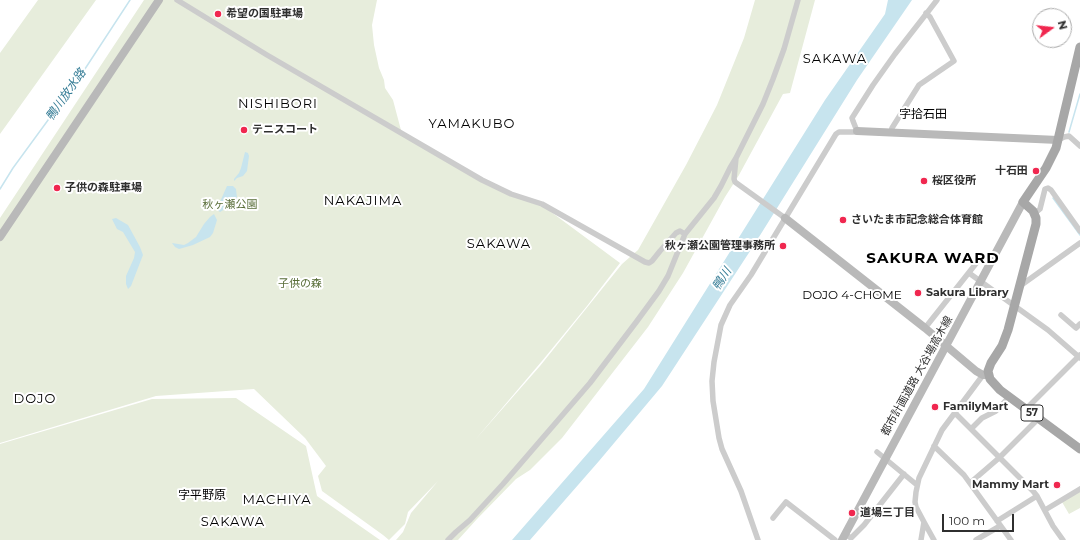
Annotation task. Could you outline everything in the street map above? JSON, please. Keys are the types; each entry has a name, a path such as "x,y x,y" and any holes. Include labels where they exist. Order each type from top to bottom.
{"main road":[{"path":"986,375 1005,340 1036,224 1034,214 1023,202 1049,163 1056,148 1080,47"},
{"name":"57","path":"986,375 992,383 1009,397 1080,449"}],"street":[{"path":"0,237 159,0"},
{"path":"177,0 267,55 482,180 511,194 542,204 645,262 649,263 652,261 676,233 680,231 685,234"},
{"path":"448,540 470,520 551,430 595,377 637,322 668,276 685,234 717,192 764,104 784,49 798,0"},
{"path":"857,131 852,118 887,64 937,0"},
{"path":"891,132 892,128 920,85 954,61 930,16 926,14"},
{"path":"758,540 737,480 722,449 713,402 712,381 721,325 730,305 751,275 784,217 836,134 838,132 857,131 1058,140 1069,136 1080,146"},
{"path":"736,158 734,179 738,185 784,217 917,318 925,328 976,371 986,375 942,430 917,484 916,507 934,540"},
{"path":"1034,214 1040,209 1044,189 1048,188 1051,190 1080,231"},
{"name":"都市計画道路 大谷場高木線","path":"843,537 1023,202"},
{"path":"1019,286 1080,243"},
{"path":"925,328 978,261"},
{"path":"969,273 1048,330 1079,357 1026,409"},
{"path":"1061,315 1076,328 1080,324"},
{"path":"971,429 982,418 996,411 1009,397"},
{"path":"955,413 1037,496 1053,526 1063,540"},
{"path":"970,483 999,458 1039,418"},
{"path":"934,446 964,475 1010,540"},
{"path":"877,452 917,484"},
{"path":"843,537 851,538 864,525 904,474"},
{"path":"1044,510 1080,489"},
{"path":"976,540 1037,496"},
{"path":"773,518 786,502 835,540"},
{"path":"921,540 924,522"}],"green space":[{"path":"38,0 96,0 0,134 0,53"},
{"name":"秋ヶ瀬公園","path":"144,0 377,0 372,25 374,45 385,88 393,100 402,134 462,170 543,206 620,263 542,361 475,440 540,366 622,264 638,250 686,165 717,105 744,38 755,0 815,0 790,93 783,94 683,273 648,327 562,438 530,470 516,479 458,540 396,540 403,532 411,513 438,481 408,512 405,524 389,540 322,491 318,476 326,466 305,438 254,389 156,396 0,443 0,218"},
{"path":"236,398 306,446 317,496 380,540 0,540 0,444 152,399"},
{"path":"1080,491 1080,508 1069,514 1062,502"}],"water":[{"name":"鴨川","path":"888,0 912,0 857,80 754,245 662,386 530,540 512,540 644,389 825,100 885,14"},
{"path":"245,152 248,153 249,156 247,171 243,176 234,181 241,168"},
{"path":"227,186 233,186 236,189 236,202 220,212 216,209 216,207 219,204"},
{"path":"214,214 217,220 213,233 210,237 193,245 179,249 175,247 172,243 184,245 196,237 204,224"},
{"path":"116,218 128,225 143,255 131,286 128,289 126,284 126,276 135,252 123,232 117,229 112,219"}],"waterway":[{"name":"鴨川放水路","path":"0,189 13,168 81,75 130,0"},
{"path":"1069,132 1080,94"},
{"path":"1053,198 1080,235"}],"place":[{"name":"希望の国駐車場","path":"218,14"},
{"name":"テニスコート","path":"244,130"},
{"name":"十石田","path":"1036,171"},
{"name":"桜区役所","path":"924,181"},
{"name":"子供の森駐車場","path":"57,188"},
{"name":"さいたま市記念総合体育館","path":"843,220"},
{"name":"秋ヶ瀬公園管理事務所","path":"783,246"},
{"name":"Sakura Library","path":"918,293"},
{"name":"FamilyMart","path":"935,407"},
{"name":"Mammy Mart","path":"1057,485"},
{"name":"道場三丁目","path":"852,513"}],"district":[{"name":"SAKAWA","path":"835,59"},
{"name":"NISHIBORI","path":"278,104"},
{"name":"字拾石田","path":"923,114"},
{"name":"YAMAKUBO","path":"472,124"},
{"name":"NAKAJIMA","path":"363,201"},
{"name":"SAKAWA","path":"499,244"},
{"name":"SAKURA WARD","path":"933,259"},
{"name":"DOJO 4-CHOME","path":"852,295"},
{"name":"DOJO","path":"35,399"},
{"name":"字平野原","path":"202,495"},
{"name":"MACHIYA","path":"277,500"},
{"name":"SAKAWA","path":"233,522"}],"park label":[{"name":"子供の森","path":"300,284"}]}
